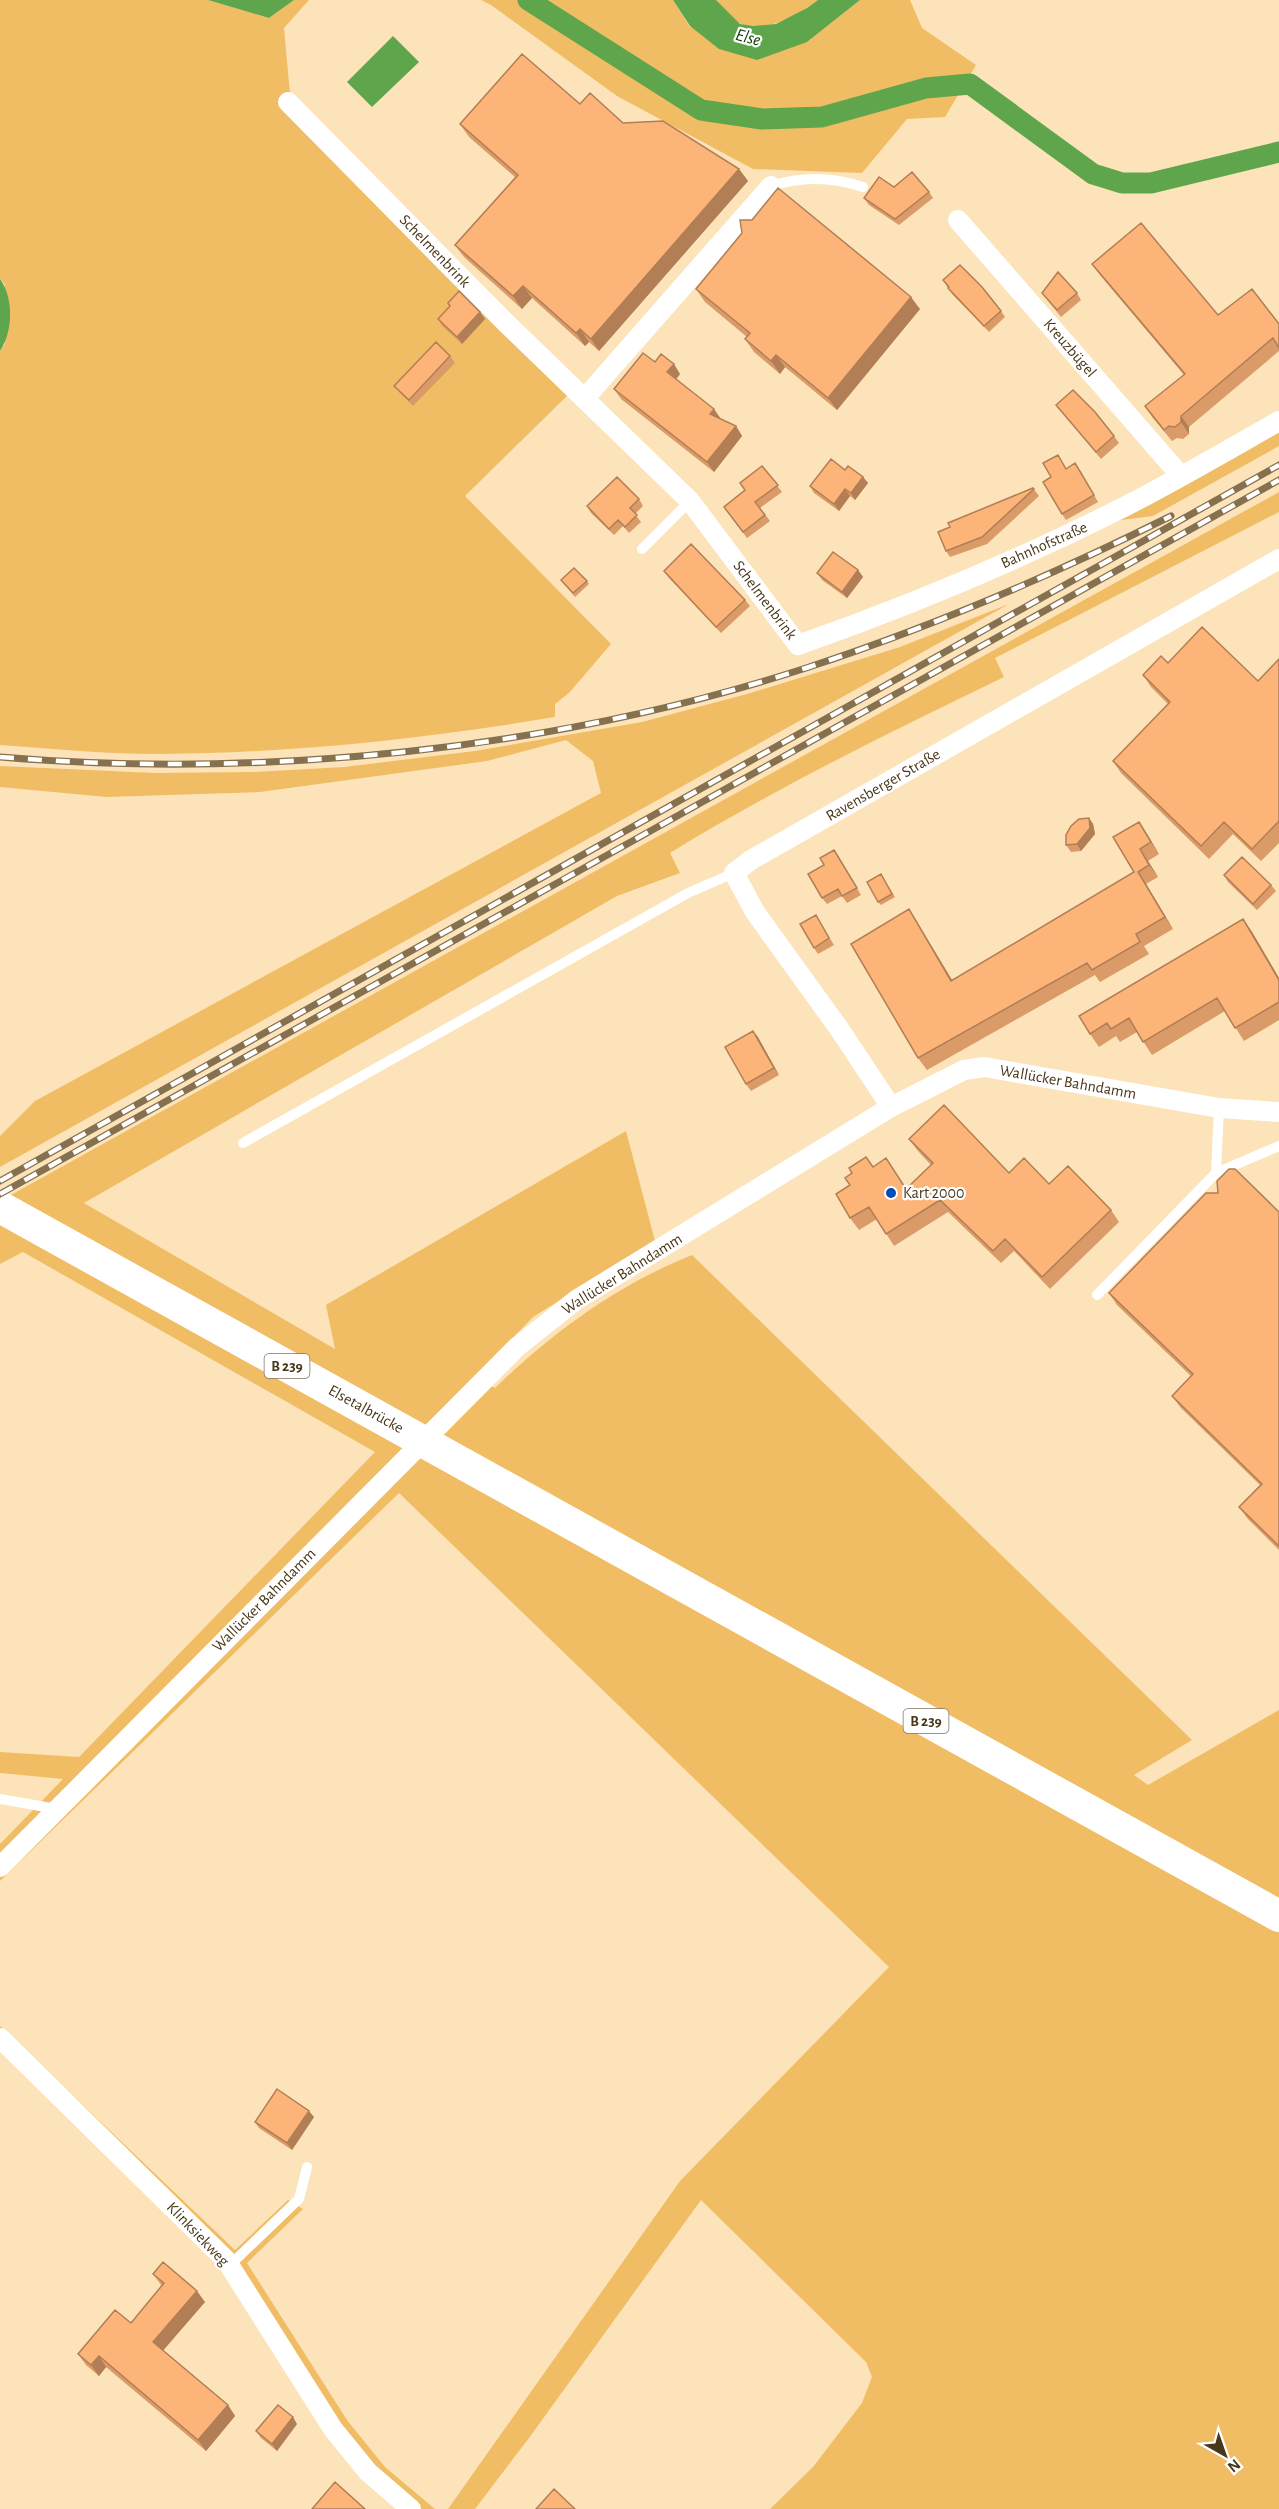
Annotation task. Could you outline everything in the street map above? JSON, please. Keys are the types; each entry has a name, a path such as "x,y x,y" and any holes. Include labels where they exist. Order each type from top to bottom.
{"main road":[{"name":"Elsetalbrücke","path":"0,1207 1279,1916"}],"street":[{"name":"Schelmenbrink","path":"288,102 504,321 690,501 798,645"},
{"path":"585,398 771,186"},
{"name":"Kreuzbügel","path":"958,220 1181,476"},
{"name":"Bahnhofstraße","path":"798,645 864,622 998,566 1126,506 1279,421"},
{"name":"Ravensberger Straße","path":"734,873 751,860 1279,559"},
{"path":"734,873 755,912 840,1030 891,1107"},
{"name":"Wallücker Bahndamm","path":"0,1867 517,1347 576,1300 891,1107 964,1070 984,1067 1219,1108 1279,1112"},
{"name":"Klinksiekweg","path":"0,2037 230,2265 333,2429 368,2472 411,2509"}],"lane":[{"path":"771,186 791,179 821,178 863,187"},
{"path":"642,549 690,501"},
{"path":"243,1143 688,893 734,873"},
{"path":"1216,1173 1219,1108"},
{"path":"1097,1295 1216,1173 1279,1146"},
{"path":"0,1799 57,1809"},
{"path":"230,2265 299,2199 307,2167"}],"shaded area":[{"path":"0,0 208,0 269,18 294,0 309,0 284,28 292,116 569,394 465,496 611,644 569,693 555,704 555,717 407,738 259,751 140,754 0,745 0,351 5,344 5,285 0,279"},
{"path":"481,0 673,0 690,27 807,42 860,0 910,0 922,28 976,65 945,117 907,119 862,173 753,169 617,96"},
{"path":"716,0 818,0 781,22 759,27 739,23 729,16"},
{"path":"1279,430 1279,446 1153,516 1113,521"},
{"path":"1279,492 1279,512 995,658 1004,677 793,783 670,853 680,873 617,896 84,1203 335,1349 326,1305 626,1131 655,1241 533,1317 475,1377 495,1388 563,1329 587,1312 638,1281 692,1255 1192,1740 1134,1775 1148,1785 1279,1710 1279,2509 770,2509 813,2467 862,2403 872,2377 866,2362 701,2200 475,2509 448,2509 680,2181 889,1967 399,1493 0,1881 0,1844 63,1779 0,1773 0,1752 79,1757 375,1452 23,1252 0,1264 0,1201"},
{"path":"1009,604 0,1167 0,1136 35,1101 601,793 593,761 566,740 487,761 260,792 106,797 0,787 0,766 156,773 252,772 344,767 475,751 642,722 747,694 900,647"},
{"path":"0,2026 235,2250 288,2200 303,2209 247,2263 347,2420 385,2467 435,2509 404,2509 364,2474 223,2262 0,2047"}],"water":[{"path":"208,0 294,0 269,18"},
{"name":"Else","path":"673,0 716,0 740,24 753,26 776,24 818,0 860,0 807,42 757,60 719,49 690,26"},
{"path":"393,36 419,62 372,107 347,82"},
{"path":"0,279 8,296 10,315 7,334 0,351"}],"building":[{"path":"522,54 580,104 590,93 623,123 663,121 739,169 591,339 580,329 576,333 523,286 513,296 455,245 518,175 460,124"},
{"path":"912,172 929,192 895,219 864,198 879,177 894,187"},
{"path":"778,188 911,297 828,398 776,355 771,361 745,339 750,333 696,289 742,233 740,220 752,220"},
{"path":"1141,223 1218,315 1252,289 1279,324 1279,348 1273,338 1181,416 1181,422 1175,427 1169,426 1164,430 1145,406 1185,374 1092,264"},
{"path":"960,265 1001,311 984,326 943,280"},
{"path":"1058,272 1077,293 1057,310 1042,293"},
{"path":"459,291 480,312 457,337 438,319 450,306 448,303"},
{"path":"436,342 450,356 409,400 394,386"},
{"path":"643,353 655,362 661,354 674,364 667,372 714,409 710,414 736,426 707,462 614,389"},
{"path":"1073,390 1114,436 1096,452 1056,405"},
{"path":"1058,455 1066,469 1075,463 1094,495 1062,514 1043,482 1051,477 1043,463"},
{"path":"831,459 845,470 848,466 863,477 851,493 845,489 834,504 810,486"},
{"path":"762,466 778,485 755,502 765,515 743,532 724,507 745,490 740,483"},
{"path":"617,477 639,499 630,508 637,515 625,527 618,520 609,529 587,506"},
{"path":"1033,488 982,537 946,551 938,532 950,527 948,523"},
{"path":"691,544 745,600 716,627 664,571"},
{"path":"833,552 858,570 842,592 817,573"},
{"path":"574,568 587,581 573,593 561,580"},
{"path":"1202,627 1258,681 1279,659 1279,821 1252,849 1224,822 1201,846 1113,761 1170,702 1143,675 1161,656 1168,663"},
{"path":"1089,818 1090,828 1077,844 1066,845 1066,835 1071,826 1079,819"},
{"path":"1139,822 1151,842 1140,849 1149,865 1138,872 1165,917 1136,934 1140,942 1092,970 1087,963 918,1058 851,944 909,909 951,981 1134,872 1113,837"},
{"path":"834,850 857,888 842,896 838,889 822,898 808,874 824,865 820,858"},
{"path":"1242,857 1271,885 1253,904 1224,875"},
{"path":"881,874 892,894 878,902 867,882"},
{"path":"816,915 829,938 814,948 800,924"},
{"path":"1243,919 1279,980 1279,1002 1235,1028 1217,998 1143,1042 1129,1018 1111,1029 1107,1023 1090,1034 1079,1016"},
{"path":"753,1031 774,1068 746,1084 725,1047"},
{"path":"944,1105 1009,1173 1024,1158 1049,1184 1068,1166 1111,1210 1042,1277 1005,1239 993,1251 940,1200 886,1234 869,1207 850,1218 836,1194 850,1185 845,1178 852,1173 849,1168 866,1157 873,1167 886,1158 906,1189 933,1163 909,1139"},
{"path":"1229,1169 1235,1169 1279,1212 1279,1546 1239,1507 1262,1484 1172,1396 1193,1374 1109,1293 1206,1193 1218,1193 1217,1181"},
{"path":"277,2089 309,2111 287,2143 255,2122"},
{"path":"163,2262 197,2291 153,2342 228,2405 198,2440 99,2356 91,2365 78,2354 115,2310 131,2323 164,2283 153,2274"},
{"path":"278,2405 293,2417 272,2444 256,2431"},
{"path":"335,2482 365,2509 312,2509"},
{"path":"554,2489 575,2509 536,2509"}],"waterway":[{"path":"528,0 701,110 762,119 822,117 926,88 970,84 1093,174 1122,183 1151,183 1279,152"}],"railway":[{"path":"0,1181 1279,465"},
{"path":"0,1194 1279,480"},
{"path":"0,757 100,763 202,764 305,760 408,752 510,738 611,720 710,696 806,668 900,635 992,599 1171,516"}],"place":[{"name":"Kart 2000","path":"891,1193"}]}
